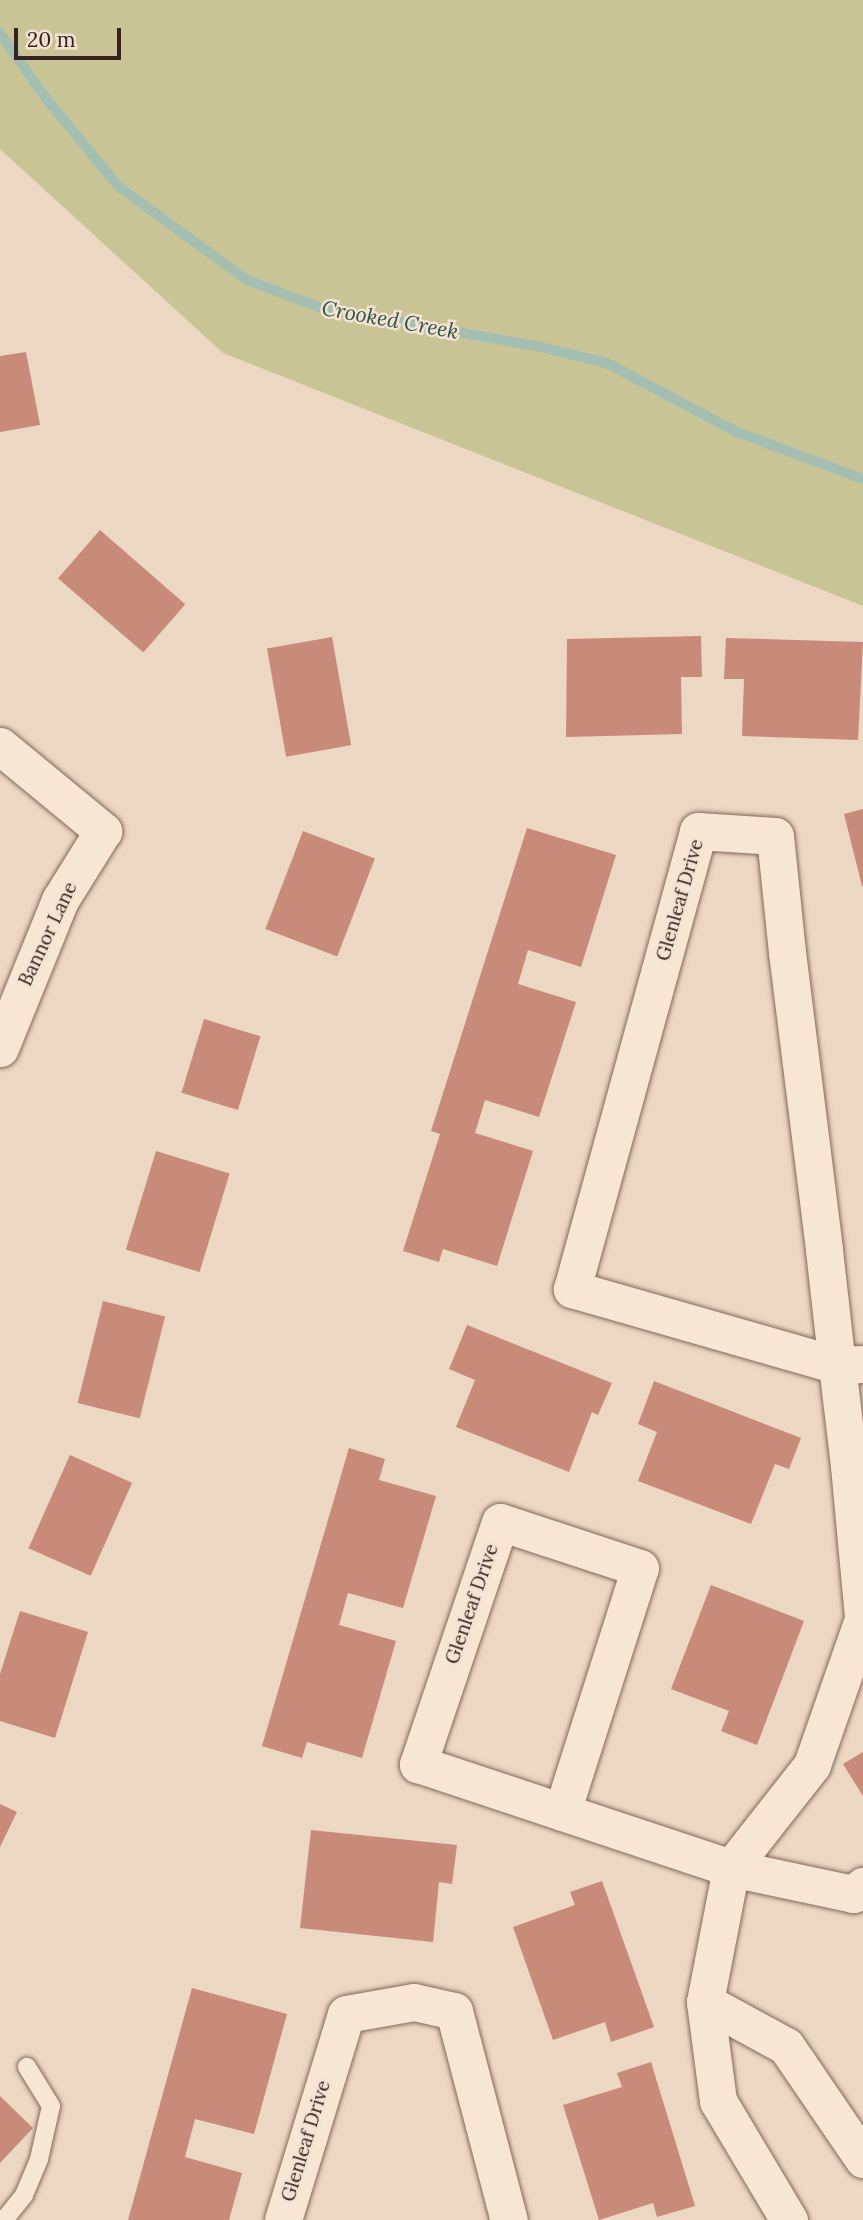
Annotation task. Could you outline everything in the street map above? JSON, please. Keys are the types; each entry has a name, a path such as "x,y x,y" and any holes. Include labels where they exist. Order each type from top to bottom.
{"street":[{"name":"Bannor Lane","path":"0,746 103,831 60,900 0,1048"},
{"name":"Glenleaf Drive","path":"789,2220 718,2101 705,2001 731,1868 812,1765 863,1618 850,1364 775,836 698,831 572,1289 850,1364"},
{"name":"Glenleaf Drive","path":"562,1812 640,1568 499,1522 418,1764 562,1812 731,1868 853,1894 863,1886"},
{"path":"705,2001 786,2046 863,2159"},
{"name":"Glenleaf Drive","path":"282,2220 346,2014 414,2002 454,2011 509,2220"}],"lane":[{"path":"4,2220 24,2194 39,2159 51,2106 27,2067"}],"shaded area":[{"path":"0,0 863,0 863,606 223,353 0,149"}],"building":[{"path":"26,352 40,425 0,432 0,356"},
{"path":"100,530 185,604 143,652 58,578"},
{"path":"701,636 702,677 681,677 682,734 566,737 567,639"},
{"path":"332,637 351,745 286,757 267,648"},
{"path":"726,638 863,642 858,740 742,736 744,679 724,679"},
{"path":"863,809 863,886 862,886 844,814"},
{"path":"527,828 616,855 581,967 528,950 518,984 576,1002 539,1117 485,1100 475,1133 533,1151 497,1266 443,1249 439,1262 403,1251 440,1134 431,1131"},
{"path":"303,831 375,859 337,957 265,929"},
{"path":"204,1019 260,1036 238,1110 181,1093"},
{"path":"156,1151 230,1174 200,1272 126,1249"},
{"path":"103,1301 165,1316 140,1418 78,1403"},
{"path":"467,1325 612,1383 598,1415 592,1412 569,1472 456,1427 475,1380 449,1369"},
{"path":"654,1381 801,1438 789,1469 775,1464 751,1524 638,1481 657,1432 638,1424"},
{"path":"349,1448 385,1459 379,1480 436,1496 403,1608 348,1593 339,1625 396,1641 362,1758 307,1742 302,1758 262,1746"},
{"path":"70,1455 132,1483 91,1576 29,1548"},
{"path":"711,1585 804,1621 757,1745 721,1731 729,1711 671,1689"},
{"path":"20,1611 88,1632 55,1738 0,1721 0,1674"},
{"path":"863,1752 863,1796 843,1764"},
{"path":"0,1804 17,1812 0,1847"},
{"path":"311,1830 457,1845 452,1884 439,1882 433,1942 300,1928"},
{"path":"602,1881 654,2027 611,2042 605,2022 553,2040 513,1927 575,1905 570,1892"},
{"path":"192,1988 287,2014 254,2134 195,2119 185,2157 242,2173 229,2220 128,2220"},
{"path":"651,2062 695,2206 657,2217 653,2203 599,2220 563,2105 622,2087 617,2073"},
{"path":"0,2096 33,2128 0,2163"}],"waterway":[{"name":"Crooked Creek","path":"0,33 45,97 118,186 247,280 321,308 537,346 607,363 737,432 863,479"}]}
